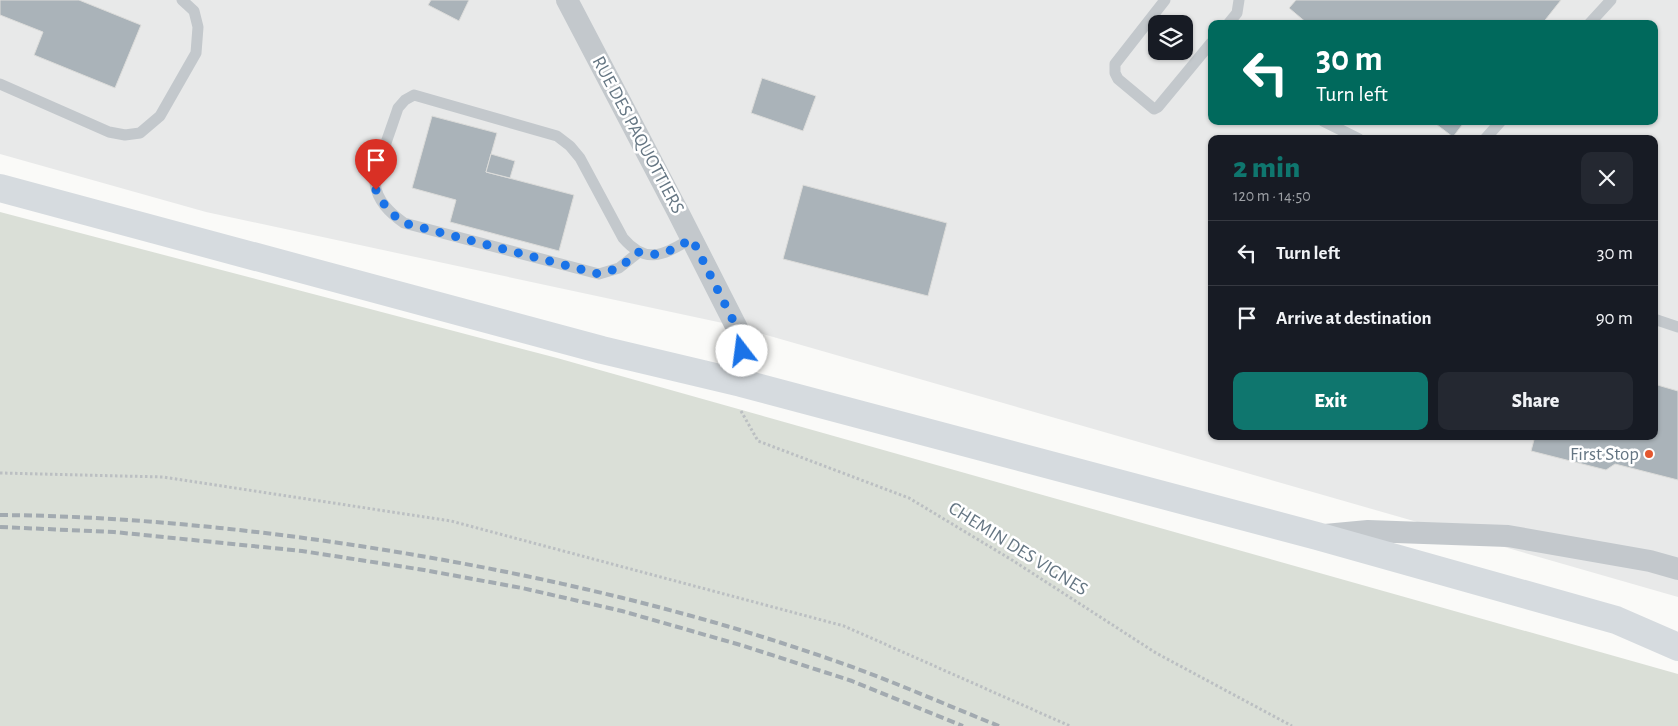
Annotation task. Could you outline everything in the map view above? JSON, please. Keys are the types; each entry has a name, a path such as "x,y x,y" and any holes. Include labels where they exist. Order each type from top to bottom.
{"main road":[{"path":"0,188 602,350 741,383 1317,536 1616,620 1678,631"},
{"path":"1616,620 1678,647"}],"street":[{"name":"RUE DES PAQUOTTIERS","path":"566,0 741,336 744,366 741,383"},
{"path":"1317,536 1368,531 1508,536 1650,562 1678,569"}],"lane":[{"path":"0,84 109,132 125,135 140,133 160,116 196,52 198,27 194,11 182,0"},
{"path":"1164,0 1115,64 1115,73 1118,79 1154,109 1158,107 1208,47"},
{"path":"1231,20 1236,13 1239,0"},
{"path":"1593,20 1611,0"},
{"path":"639,252 619,268 599,274 404,223 393,215 382,202 374,180 398,108 405,100 414,95 557,136 570,146 580,158 622,238 639,252 647,255 666,253 692,239"},
{"path":"1331,125 1351,135"},
{"path":"1489,135 1497,125"},
{"path":"1658,320 1678,327"}],"path":[{"name":"CHEMIN DES VIGNES","path":"740,410 758,440 909,498 1012,560 1156,653 1292,726"},
{"path":"0,473 163,477 451,521 844,626 1070,726"}],"shaded area":[{"path":"0,0 1678,0 1678,597 732,325 206,212 0,154"},
{"path":"0,212 557,358 1678,674 1678,726 0,726"}],"building":[{"path":"0,0 79,0 141,25 115,88 34,55 43,32 0,15"},
{"path":"431,0 469,0 459,21 428,5"},
{"path":"1296,0 1561,0 1545,20 1303,20 1289,8"},
{"path":"762,78 816,96 803,131 751,113"},
{"path":"432,116 497,133 486,172 574,195 559,251 450,222 456,200 412,188"},
{"path":"1437,125 1462,125 1454,135 1450,135"},
{"path":"491,154 515,161 510,178 486,172"},
{"path":"803,185 947,223 928,296 783,259"},
{"path":"1658,385 1678,391 1678,480 1615,464 1606,470 1531,451 1534,440 1658,440"}],"railway":[{"path":"0,515 180,524 270,534 423,556 548,581 672,611 795,647 855,668 999,726"},
{"path":"0,527 114,532 302,551 522,588 622,611 744,646 852,681 963,726"}],"place":[{"name":"First Stop","path":"1649,454"}],"route":[{"path":"376,190 382,202 393,215 404,223 599,274 619,268 639,252 647,255 666,253 692,239 741,336 742,351"}]}
